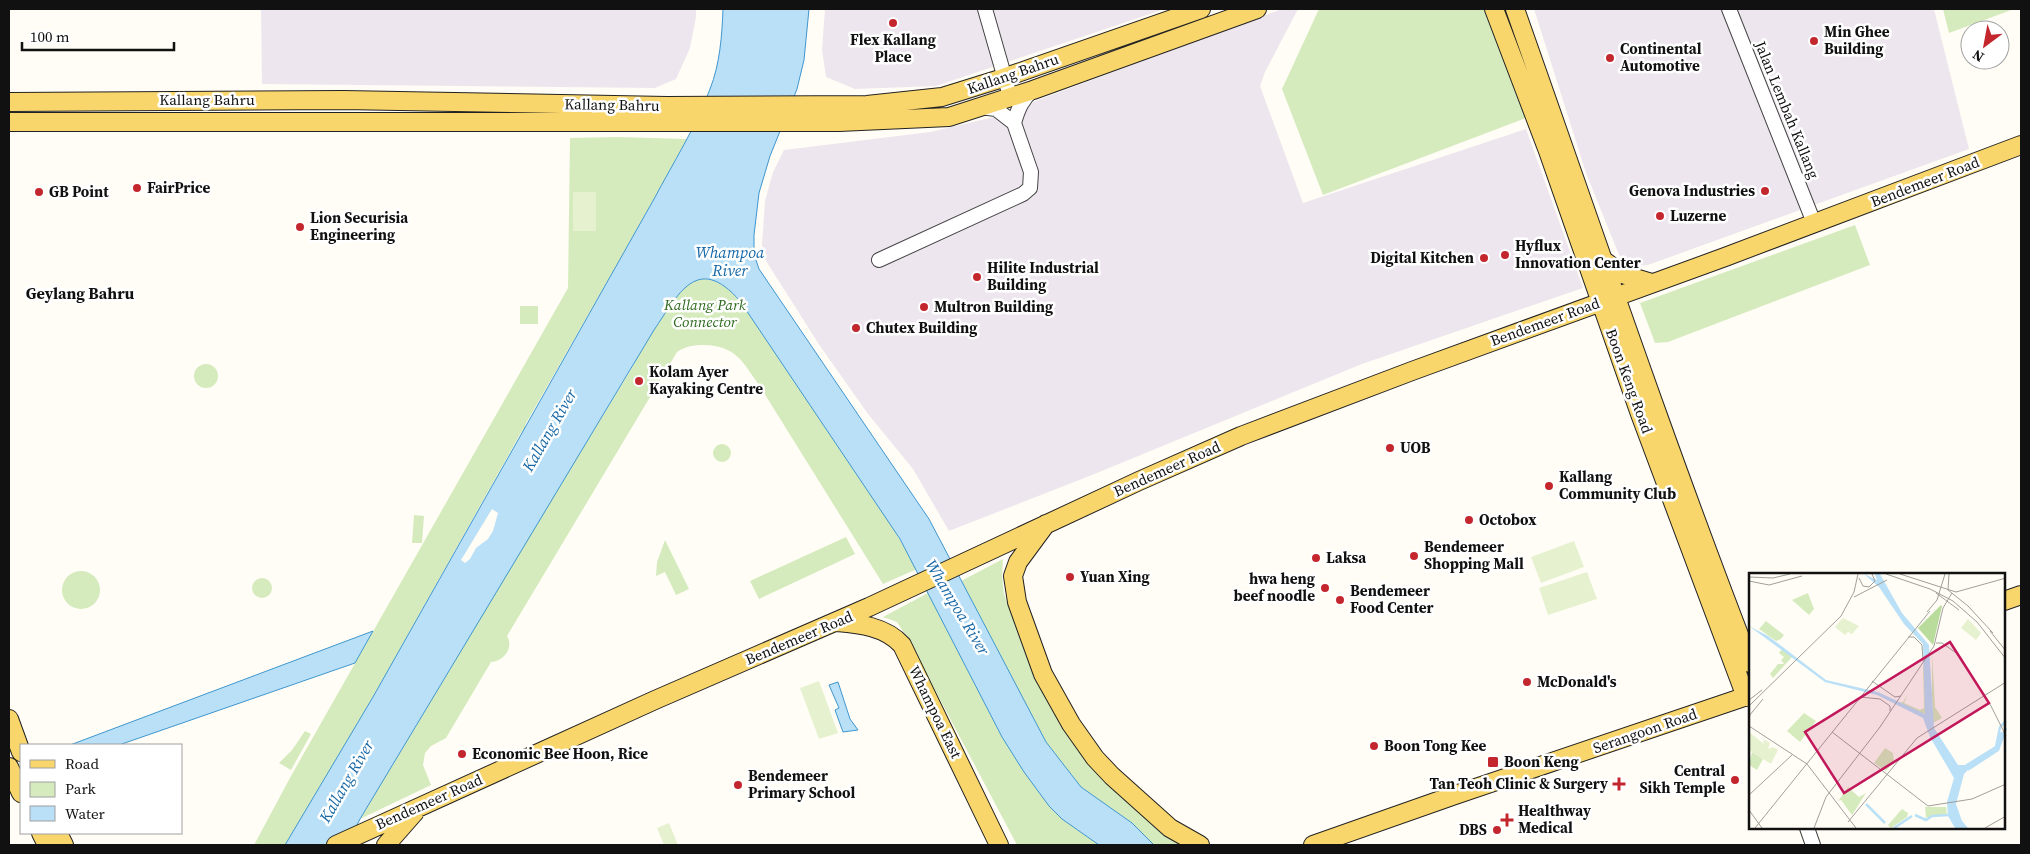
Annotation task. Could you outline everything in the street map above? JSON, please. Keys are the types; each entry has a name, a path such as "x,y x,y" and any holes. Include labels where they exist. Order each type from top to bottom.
{"main road":[{"name":"Kallang Bahru","path":"810,113 942,97 1003,78 1201,9"},
{"name":"Kallang Bahru","path":"9,122 810,113 949,117 1033,90 1257,9"},
{"name":"Boon Keng Road","path":"1494,9 1749,660"},
{"name":"Boon Keng Road","path":"1515,9 1603,260 1608,299 1673,503 1749,699"},
{"name":"Kallang Bahru","path":"9,102 343,100 665,114"},
{"name":"Bendemeer Road","path":"336,845 363,831 419,808 655,700 835,622 956,565 1242,436 2021,145"},
{"path":"1603,260 1622,274 1652,283"},
{"path":"1046,524 1018,562 1013,576 1017,602 1043,674 1071,724 1095,758 1112,776 1170,828 1200,845"},
{"path":"2005,601 2021,595"},
{"name":"Whampoa East","path":"835,622 875,628 889,634 902,645 999,845"},
{"name":"Serangoon Road","path":"1313,845 1446,798 1749,699"},
{"path":"9,720 20,749"},
{"path":"9,767 20,790"},
{"path":"386,845 419,808"}],"street":[{"path":"985,9 1003,78 1010,96"},
{"name":"Jalan Lembah Kallang","path":"1729,9 1814,223"},
{"name":"Kallang Bahru","path":"980,106 996,109 1014,123 1019,106 1033,90"},
{"path":"879,260 1022,194 1030,188 1031,172 1014,123"},
{"path":"1807,829 1813,845"}],"shaded area":[{"path":"261,9 696,9 696,17 690,48 676,79 655,88 262,84"},
{"path":"825,9 1165,9 936,86 855,89 826,77 822,50"},
{"path":"1282,9 1298,9 1265,72 1260,86 1303,203 1526,129 1583,288 1362,364 1092,475 949,531 913,469 868,414 820,346 766,261 762,245 765,201 773,172 784,150 930,132 990,118"},
{"path":"1534,9 1934,9 1969,149 1648,265 1635,266 1625,262 1619,255 1586,173"}],"green space":[{"path":"1319,9 1488,9 1531,116 1323,195 1282,89"},
{"path":"1943,9 2014,9 1984,20 1960,20 1960,29 1949,33"},
{"name":"Kallang Park Connector","path":"570,138 687,139 525,425 578,456 677,295 694,281 707,279 714,281 731,291 740,301 891,525 917,569 883,584 743,362 724,348 697,345 683,348 677,352 507,636 509,645 506,653 500,659 491,662 446,738 431,746 425,753 423,765 431,785 360,819 460,653 523,429 373,697 285,845 254,845 291,776 568,288"},
{"path":"573,192 596,192 596,231 573,231"},
{"path":"1855,225 1870,265 1668,342 1655,343 1640,303"},
{"path":"520,306 538,306 538,324 520,324"},
{"path":"206,364 214,368 218,376 214,384 206,388 198,384 194,376 198,368"},
{"path":"718,444 726,444 731,449 729,460 718,462 713,457 713,449"},
{"path":"414,515 424,516 422,543 412,543"},
{"path":"846,537 855,554 759,599 750,581"},
{"path":"665,540 689,589 676,595 665,572 656,576 657,562"},
{"path":"1574,541 1584,567 1541,583 1531,557"},
{"path":"1003,559 1004,594 1012,617 1060,714 1190,845 1154,845 1132,823 1081,787 1046,742 961,581"},
{"path":"81,571 94,577 100,590 94,603 81,609 68,603 62,590 68,577"},
{"path":"1587,572 1597,599 1548,615 1539,588"},
{"path":"262,578 269,581 272,588 269,595 262,598 255,595 252,588 255,581"},
{"path":"928,593 1002,737 1024,772 1049,806 1062,819 1099,845 1017,845 908,639 897,622 883,617"},
{"path":"819,681 838,733 819,739 800,688"},
{"path":"305,731 311,734 291,770 279,763 292,750"},
{"path":"669,823 678,845 664,845 657,828"}],"water":[{"path":"723,9 809,9 804,60 797,89 770,156 759,193 754,235 754,254 759,269 929,519 1046,742 1081,787 1132,823 1154,845 1099,845 1062,819 1049,806 1024,772 1002,737 900,539 740,301 725,287 712,280 700,279 690,284 680,293 654,330 360,819 347,845 285,845 373,697 691,131 716,70"},
{"path":"373,631 355,663 122,744 73,744"},
{"path":"838,682 850,719 858,730 843,732 835,710 839,708 829,685"}],"pier":[{"path":"492,509 498,513 493,531 488,539 476,548 470,559 465,563 461,560"}],"place":[{"name":"Flex Kallang Place","path":"893,23"},
{"name":"Min Ghee Building","path":"1814,41"},
{"name":"Continental Automotive","path":"1610,58"},
{"name":"FairPrice","path":"137,188"},
{"name":"Genova Industries","path":"1765,191"},
{"name":"GB Point","path":"39,192"},
{"name":"Luzerne","path":"1660,216"},
{"name":"Lion Securisia Engineering","path":"300,227"},
{"name":"Hyflux Innovation Center","path":"1505,255"},
{"name":"Digital Kitchen","path":"1484,258"},
{"name":"Hilite Industrial Building","path":"977,277"},
{"name":"Multron Building","path":"924,307"},
{"name":"Chutex Building","path":"856,328"},
{"name":"Kolam Ayer Kayaking Centre","path":"639,381"},
{"name":"UOB","path":"1390,448"},
{"name":"Kallang Community Club","path":"1549,486"},
{"name":"Octobox","path":"1469,520"},
{"name":"Bendemeer Shopping Mall","path":"1414,556"},
{"name":"Laksa","path":"1316,558"},
{"name":"Yuan Xing","path":"1070,577"},
{"name":"hwa heng beef noodle","path":"1325,588"},
{"name":"Bendemeer Food Center","path":"1340,600"},
{"name":"McDonald's","path":"1527,682"},
{"name":"Boon Tong Kee","path":"1374,746"},
{"name":"Economic Bee Hoon, Rice","path":"462,754"},
{"name":"Boon Keng","path":"1493,762"},
{"name":"Central Sikh Temple","path":"1735,780"},
{"name":"Tan Teoh Clinic & Surgery","path":"1619,784"},
{"name":"Bendemeer Primary School","path":"738,785"},
{"name":"Healthway Medical","path":"1507,820"},
{"name":"DBS","path":"1497,830"}],"district":[{"name":"Geylang Bahru","path":"80,293"}],"water label":[{"name":"Whampoa River","path":"730,261"},
{"name":"Kallang River","path":"549,430"},
{"name":"Whampoa River","path":"958,607"},
{"name":"Kallang River","path":"346,781"}]}
